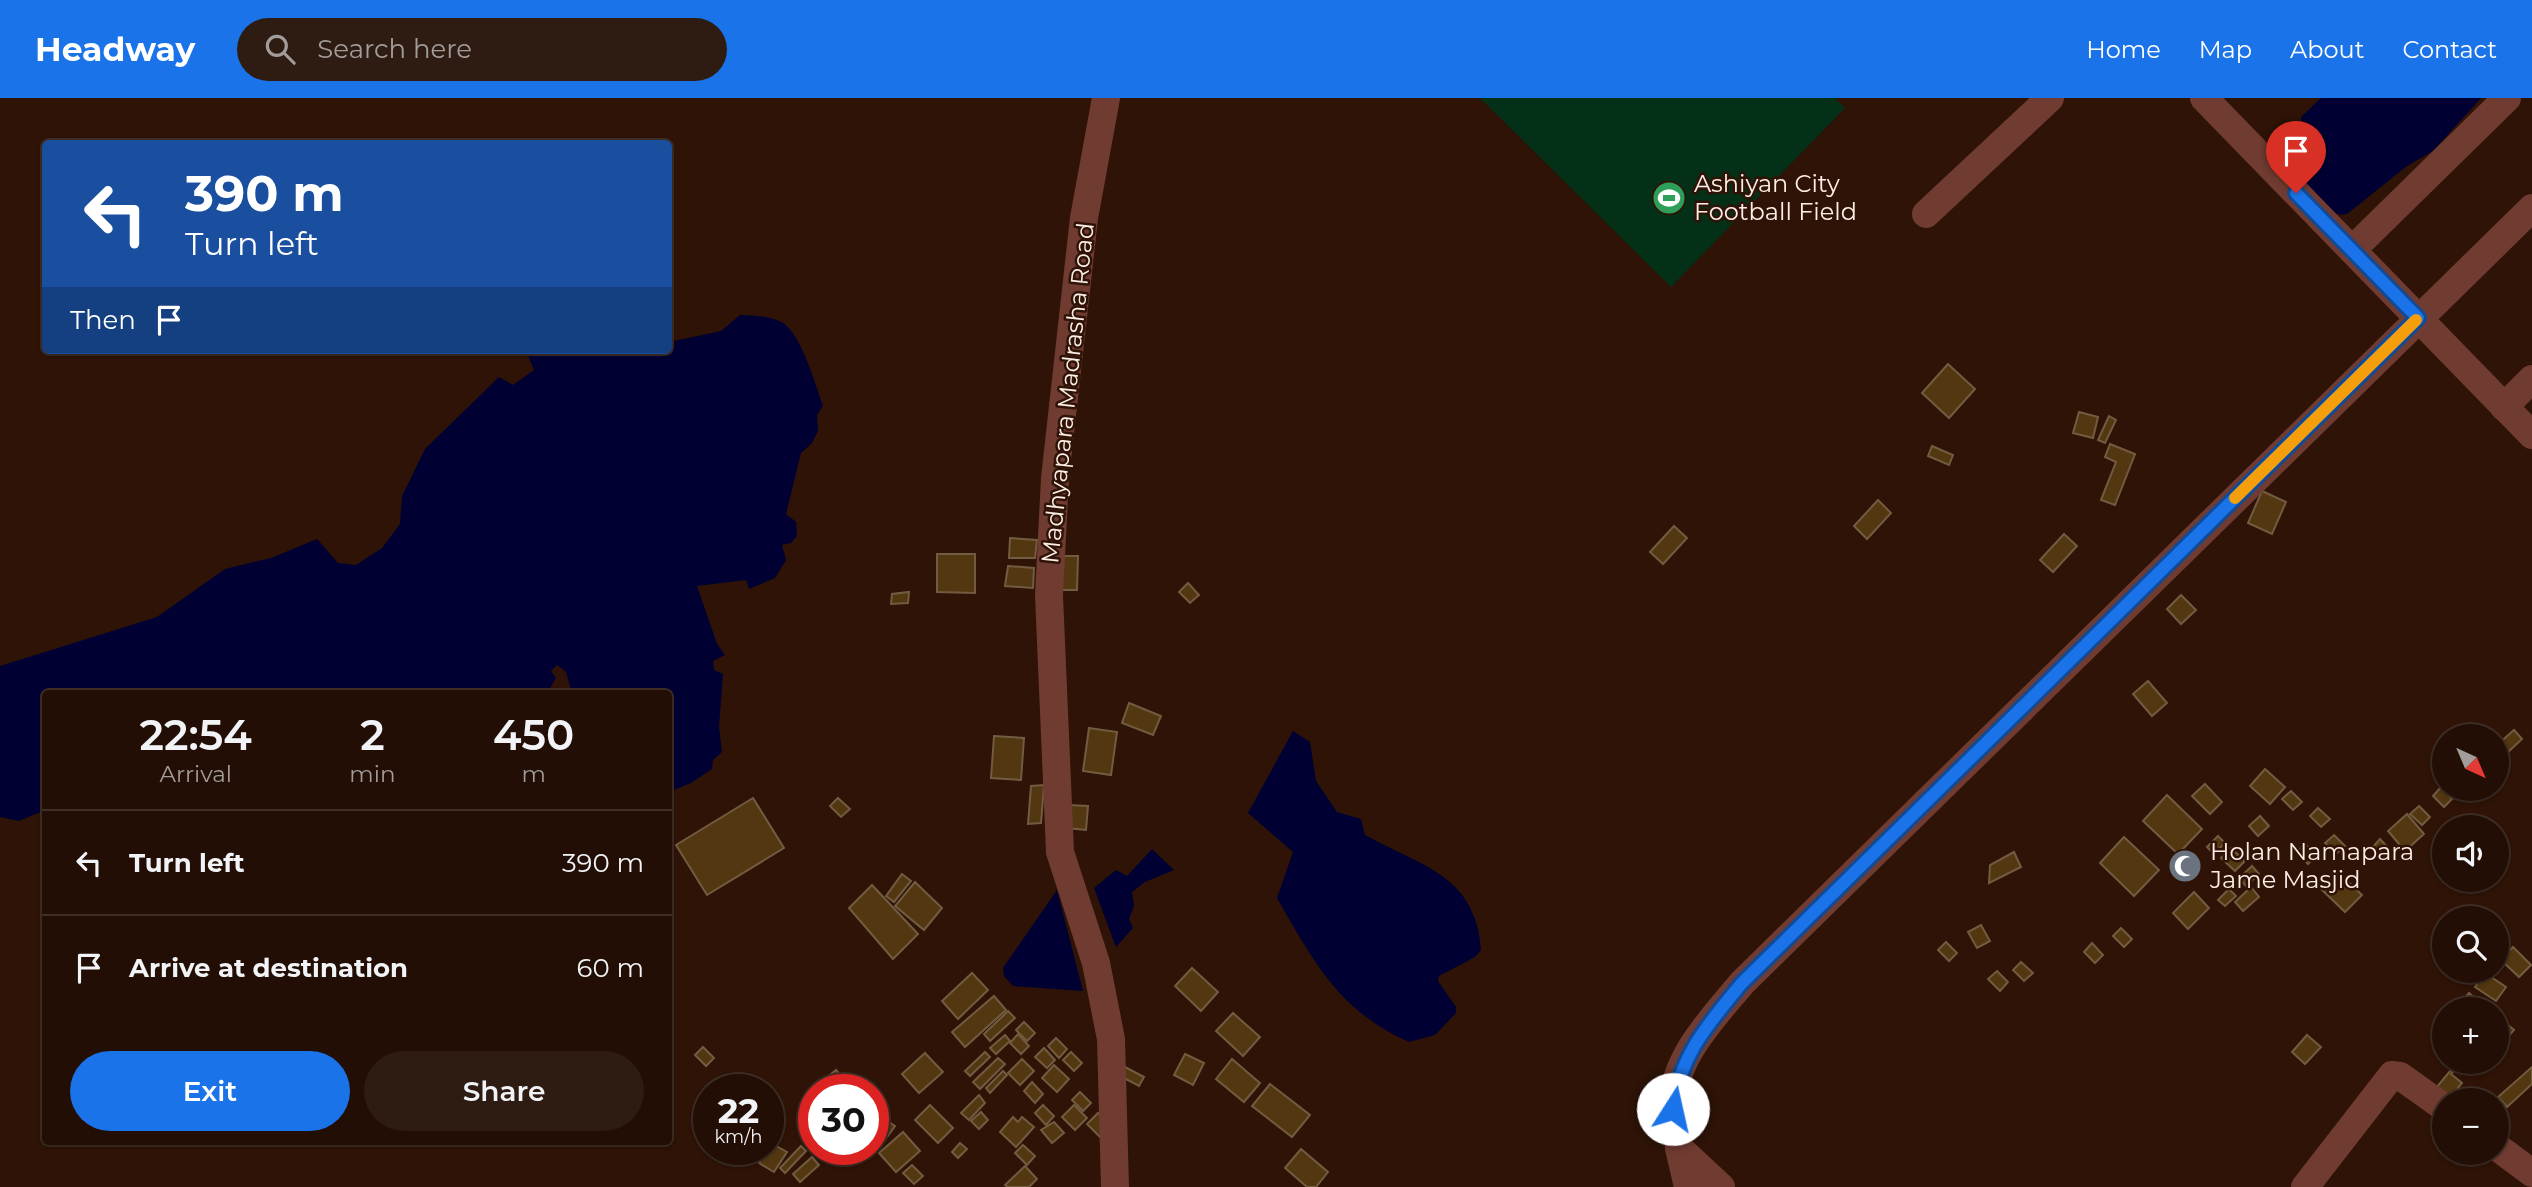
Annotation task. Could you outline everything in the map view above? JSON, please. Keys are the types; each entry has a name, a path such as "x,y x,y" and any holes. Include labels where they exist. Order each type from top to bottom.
{"street":[{"name":"Madhyapara Madrasha Road","path":"1106,98 1079,259 1055,478 1049,595 1060,852 1096,963 1111,1039 1115,1187"},
{"path":"1926,214 2050,98"},
{"path":"2204,98 2532,435"},
{"path":"2351,250 2507,98"},
{"path":"1721,1187 1680,1174 1673,1109 1681,1071 1717,1014 1742,983 2532,208"},
{"path":"2504,407 2532,379"},
{"path":"2305,1187 2392,1075 2400,1076 2432,1099"},
{"path":"2509,1156 2532,1173"}],"green space":[{"name":"Ashiyan City Football Field","path":"1480,98 1835,98 1845,108 1671,287"}],"shaded area":[{"path":"2321,98 2481,98 2433,151 2407,166 2347,214 2338,214 2330,212 2318,203 2298,174 2303,146 2301,117"},
{"path":"740,315 762,316 783,323 796,338 823,406 817,415 818,431 812,443 801,453 786,514 796,522 797,536 791,543 782,545 786,560 775,578 749,589 746,580 697,586 717,644 725,655 713,661 714,670 723,674 719,727 722,752 713,760 712,769 691,783 672,791 672,690 571,690 566,672 557,665 551,671 556,678 549,690 42,690 42,811 19,821 0,817 0,666 157,617 225,569 271,558 317,539 338,563 356,565 382,548 400,524 402,496 425,449 499,377 513,385 534,370 528,354 672,354 672,341 721,331"},
{"path":"1293,731 1310,742 1316,781 1337,812 1361,819 1365,835 1442,876 1457,889 1469,905 1477,925 1481,950 1475,957 1439,976 1438,981 1456,1007 1456,1013 1435,1035 1409,1042 1364,1015 1330,982 1277,898 1293,852 1248,813"},
{"path":"1152,849 1174,870 1145,882 1132,892 1134,906 1129,919 1133,928 1116,947 1094,888 1116,870 1127,876"},
{"path":"1057,890 1083,991 1013,986 1004,976 1003,968"}],"building":[{"path":"1948,364 1975,389 1949,418 1922,393"},
{"path":"2079,412 2098,417 2093,438 2073,433"},
{"path":"2109,416 2116,420 2105,443 2098,440"},
{"path":"2110,444 2135,454 2115,505 2101,500 2116,462 2105,457"},
{"path":"1932,446 1953,455 1949,465 1928,456"},
{"path":"2262,491 2286,502 2272,534 2248,523"},
{"path":"1878,500 1891,513 1867,539 1854,526"},
{"path":"1674,526 1687,538 1663,564 1650,552"},
{"path":"2064,534 2077,546 2053,572 2040,560"},
{"path":"1010,538 1037,540 1035,558 1009,558"},
{"path":"937,554 975,554 975,593 937,592"},
{"path":"1059,556 1078,556 1077,590 1058,590"},
{"path":"1008,566 1034,568 1033,588 1005,586"},
{"path":"1188,583 1199,595 1190,603 1179,592"},
{"path":"909,592 908,603 891,604 892,594"},
{"path":"2181,595 2196,610 2181,624 2167,609"},
{"path":"2148,681 2167,703 2152,716 2133,694"},
{"path":"1129,703 1161,716 1153,735 1122,723"},
{"path":"1089,728 1117,732 1111,775 1083,771"},
{"path":"2514,730 2522,739 2510,750 2510,734"},
{"path":"994,736 1024,738 1021,780 991,778"},
{"path":"2265,769 2285,787 2270,804 2250,786"},
{"path":"2205,784 2222,802 2210,814 2192,796"},
{"path":"1044,785 1041,823 1028,824 1031,786"},
{"path":"2291,791 2302,802 2293,810 2282,799"},
{"path":"2167,795 2202,829 2178,854 2143,821"},
{"path":"753,798 784,848 707,895 676,845"},
{"path":"838,798 850,809 841,817 830,806"},
{"path":"1068,805 1088,806 1086,830 1066,828"},
{"path":"2419,806 2430,817 2422,825 2410,814"},
{"path":"2318,808 2330,819 2321,827 2310,816"},
{"path":"2407,814 2424,834 2405,851 2388,831"},
{"path":"2260,816 2269,826 2258,836 2249,826"},
{"path":"2334,835 2345,846 2336,854 2325,843"},
{"path":"2218,836 2225,843 2214,854 2207,847"},
{"path":"2124,837 2159,870 2134,896 2100,863"},
{"path":"2380,839 2391,851 2383,859 2372,848"},
{"path":"2305,844 2316,856 2308,864 2297,852"},
{"path":"2231,848 2245,861 2235,871 2221,858"},
{"path":"2014,852 2021,867 1989,883 1990,865"},
{"path":"2252,866 2259,874 2246,886 2239,878"},
{"path":"2336,870 2362,895 2345,912 2319,887"},
{"path":"902,874 911,881 894,902 886,896"},
{"path":"915,882 942,908 924,930 895,906"},
{"path":"872,885 918,934 893,959 849,908"},
{"path":"2251,887 2259,897 2243,911 2235,902"},
{"path":"2229,889 2236,896 2225,906 2218,900"},
{"path":"2194,892 2209,908 2188,929 2173,913"},
{"path":"1981,925 1990,941 1977,948 1968,932"},
{"path":"2121,928 2132,939 2124,947 2113,936"},
{"path":"1946,942 1957,953 1949,961 1938,950"},
{"path":"2092,943 2103,955 2095,963 2084,952"},
{"path":"2513,947 2531,965 2519,977 2509,968 2509,951"},
{"path":"2021,962 2033,973 2024,981 2013,970"},
{"path":"1192,968 1218,992 1201,1011 1175,986"},
{"path":"1997,971 2008,982 2000,991 1988,979"},
{"path":"972,973 988,990 958,1019 942,1001"},
{"path":"2478,983 2500,983 2506,987 2499,997 2490,997 2475,987"},
{"path":"994,996 1006,1010 965,1047 952,1032"},
{"path":"1008,1011 1015,1018 990,1041 984,1034"},
{"path":"1233,1013 1260,1037 1243,1056 1216,1031"},
{"path":"1024,1022 1035,1033 1027,1041 1016,1030"},
{"path":"1018,1034 1029,1046 1021,1054 1010,1043"},
{"path":"1005,1035 1010,1041 996,1054 990,1048"},
{"path":"2307,1035 2321,1047 2305,1064 2292,1052"},
{"path":"1056,1038 1067,1049 1059,1058 1048,1046"},
{"path":"703,1047 714,1058 706,1066 695,1055"},
{"path":"1044,1048 1055,1060 1047,1068 1035,1057"},
{"path":"985,1052 990,1057 970,1076 965,1071"},
{"path":"1071,1052 1082,1063 1074,1071 1063,1060"},
{"path":"925,1053 943,1072 919,1093 902,1074"},
{"path":"1185,1054 1204,1063 1193,1085 1174,1075"},
{"path":"998,1058 1005,1064 980,1089 973,1082"},
{"path":"1022,1059 1034,1071 1020,1085 1008,1073"},
{"path":"1232,1059 1260,1083 1244,1102 1216,1079"},
{"path":"1054,1065 1069,1079 1057,1092 1042,1078"},
{"path":"1125,1067 1144,1077 1139,1086 1120,1076"},
{"path":"2532,1067 2532,1084 2509,1105 2508,1088"},
{"path":"1003,1071 1007,1075 990,1093 986,1088"},
{"path":"2448,1074 2462,1083 2458,1088 2436,1088"},
{"path":"1032,1082 1043,1094 1035,1103 1024,1091"},
{"path":"1270,1084 1310,1115 1292,1137 1252,1106"},
{"path":"1080,1092 1091,1103 1083,1111 1072,1100"},
{"path":"979,1095 985,1103 969,1120 961,1113"},
{"path":"930,1105 953,1128 938,1143 915,1120"},
{"path":"1043,1105 1054,1116 1046,1125 1035,1113"},
{"path":"1074,1105 1087,1118 1075,1130 1062,1117"},
{"path":"981,1112 988,1120 979,1129 971,1121"},
{"path":"1098,1113 1112,1126 1101,1138 1087,1124"},
{"path":"1013,1117 1018,1122 1022,1117 1034,1127 1016,1147 1000,1132"},
{"path":"889,1122 895,1126 889,1134"},
{"path":"1054,1122 1064,1133 1052,1143 1041,1130"},
{"path":"903,1132 920,1151 896,1172 889,1164 889,1144"},
{"path":"960,1143 967,1149 958,1158 952,1152"},
{"path":"1023,1145 1035,1156 1027,1165 1015,1153"},
{"path":"798,1149 798,1159 785,1173 780,1168"},
{"path":"1301,1149 1328,1172 1316,1187 1307,1187 1285,1168"},
{"path":"762,1165 779,1165 774,1172"},
{"path":"803,1165 819,1165 800,1182 793,1174"},
{"path":"912,1165 923,1176 914,1184 903,1173"},
{"path":"1025,1166 1037,1179 1029,1187 1005,1185"}],"slow traffic":[{"path":"2235,498 2416,320"}],"place":[{"name":"Ashiyan City Football Field","path":"1669,198"},
{"name":"Holan Namapara Jame Masjid","path":"2185,866"}],"route":[{"path":"1673,1109 1676,1082 1685,1059 1742,983 2418,318 2296,193"}]}
